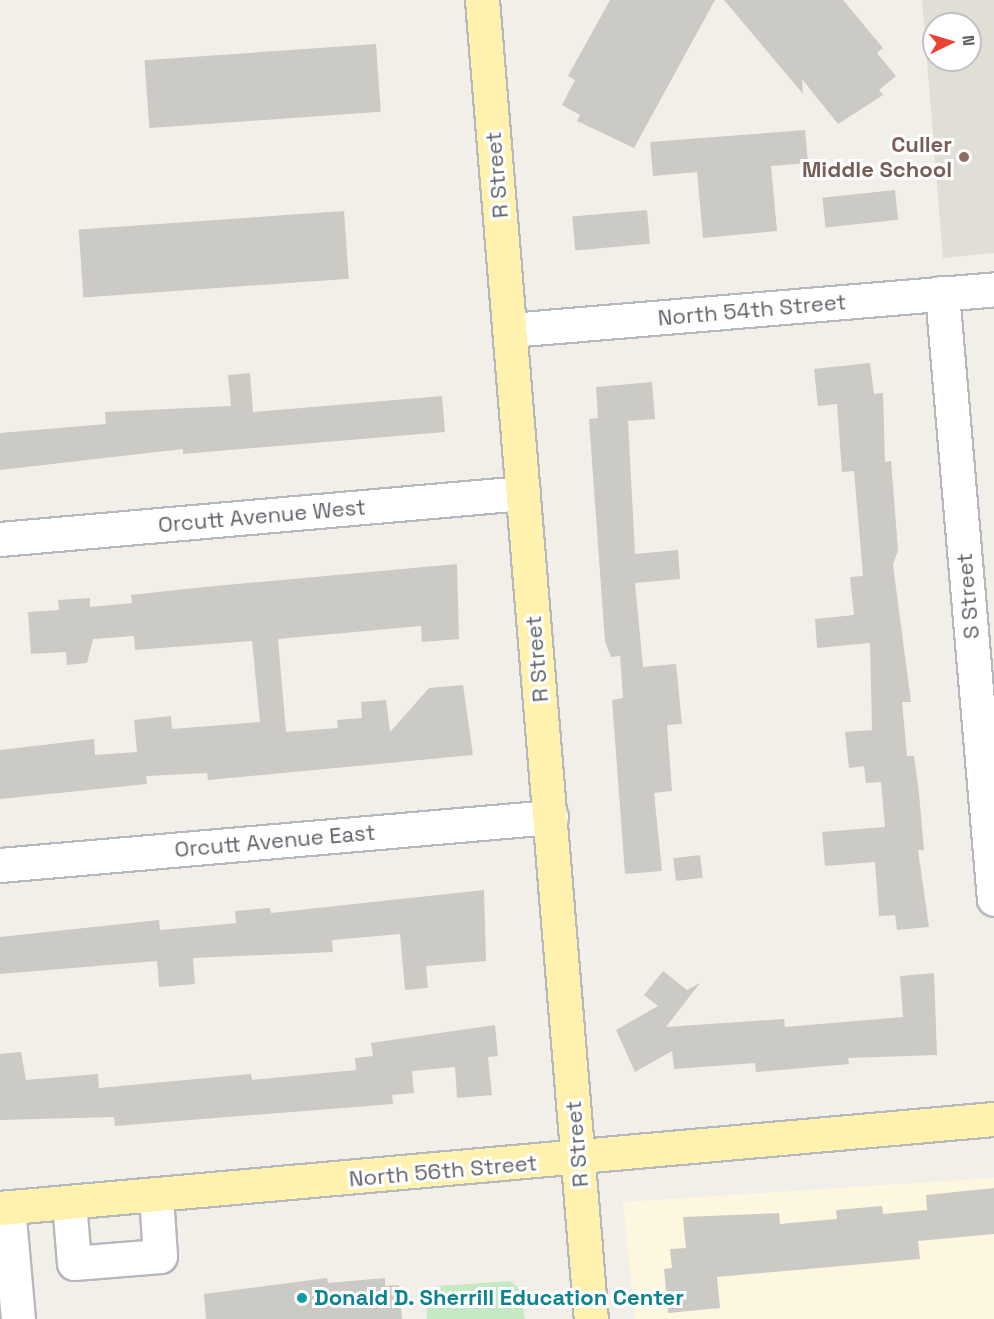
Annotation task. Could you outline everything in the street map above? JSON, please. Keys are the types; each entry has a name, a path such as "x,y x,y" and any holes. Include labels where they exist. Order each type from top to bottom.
{"main road":[{"name":"R Street","path":"482,0 591,1319"},
{"name":"North 56th Street","path":"4,1208 579,1159 994,1119"}],"street":[{"name":"North 54th Street","path":"510,330 994,289"},
{"name":"S Street","path":"942,293 994,899"},
{"name":"Orcutt Avenue West","path":"0,539 523,493"},
{"name":"Orcutt Avenue East","path":"0,865 551,817"},
{"path":"69,1202 74,1263 160,1256 156,1195"},
{"path":"4,1208 18,1319"}],"shaded area":[{"name":"Culler Middle School","path":"922,0 994,0 994,253 943,258 928,72 982,72 982,12 923,12"},
{"path":"994,1178 994,1319 635,1319 623,1202"}],"green space":[{"path":"510,1281 520,1289 525,1319 427,1319 426,1301 438,1286"}],"building":[{"path":"610,0 715,0 634,148 577,121 580,115 562,105 575,80 568,76"},
{"path":"724,0 843,0 883,48 877,53 896,76 879,90 883,95 838,124 802,79 803,94"},
{"path":"376,44 381,112 149,128 145,60"},
{"path":"805,130 808,163 771,166 777,231 703,238 697,172 653,176 650,142"},
{"path":"895,190 898,220 826,227 822,198"},
{"path":"647,210 650,244 575,250 572,217"},
{"path":"344,211 349,279 83,297 79,230"},
{"path":"870,363 874,394 883,393 885,462 891,461 898,550 893,565 911,702 902,702 907,756 914,756 919,793 924,850 918,850 929,927 897,930 895,915 879,916 875,862 825,866 822,832 885,827 881,782 866,783 864,766 849,768 845,732 872,730 870,643 817,648 815,619 854,615 850,577 863,576 854,471 842,472 837,404 818,406 814,369"},
{"path":"250,373 253,412 442,396 445,432 183,454 183,449 0,470 0,433 106,424 105,412 231,406 228,375"},
{"path":"652,382 655,419 628,421 635,554 678,550 680,579 635,583 643,667 676,664 682,724 667,725 672,791 654,793 662,871 625,874 612,700 623,698 620,656 611,657 605,642 589,419 598,418 596,387"},
{"path":"457,564 459,639 422,642 421,626 278,639 286,732 338,728 337,720 362,718 361,702 386,700 390,732 429,688 463,685 473,755 208,780 207,773 146,776 147,784 0,799 0,750 94,739 95,755 137,752 134,720 171,716 172,729 260,722 252,641 135,650 134,636 93,639 87,663 67,665 66,652 31,654 28,612 59,610 58,600 90,598 90,607 132,603 131,595"},
{"path":"700,855 703,878 676,881 673,858"},
{"path":"484,890 486,961 426,966 428,988 405,990 400,934 332,940 333,952 193,958 195,984 159,987 157,961 0,974 0,937 159,920 160,930 206,926 236,923 235,911 270,908 271,913"},
{"path":"663,971 687,990 700,983 666,1027 784,1019 785,1027 903,1017 900,976 934,973 937,1055 848,1058 849,1064 756,1072 755,1063 674,1069 672,1051 635,1072 616,1030 658,1006 644,995"},
{"path":"495,1025 498,1056 488,1057 492,1095 457,1098 455,1067 412,1071 414,1093 392,1095 393,1104 115,1126 114,1117 0,1120 0,1054 21,1052 26,1080 98,1074 99,1088 251,1074 252,1080 356,1070 355,1058 373,1056 371,1043"},
{"path":"994,1188 994,1234 918,1241 920,1259 717,1277 720,1308 668,1313 664,1269 672,1268 670,1249 686,1248 683,1217 779,1213 780,1224 837,1219 836,1210 882,1206 883,1214 927,1210 926,1195"},
{"name":"Donald D. Sherrill Education Center","path":"327,1278 328,1283 385,1278 385,1286 399,1285 402,1319 206,1319 204,1294"}],"place":[{"name":"Culler Middle School","path":"964,157"},
{"name":"Donald D. Sherrill Education Center","path":"302,1298"}]}
